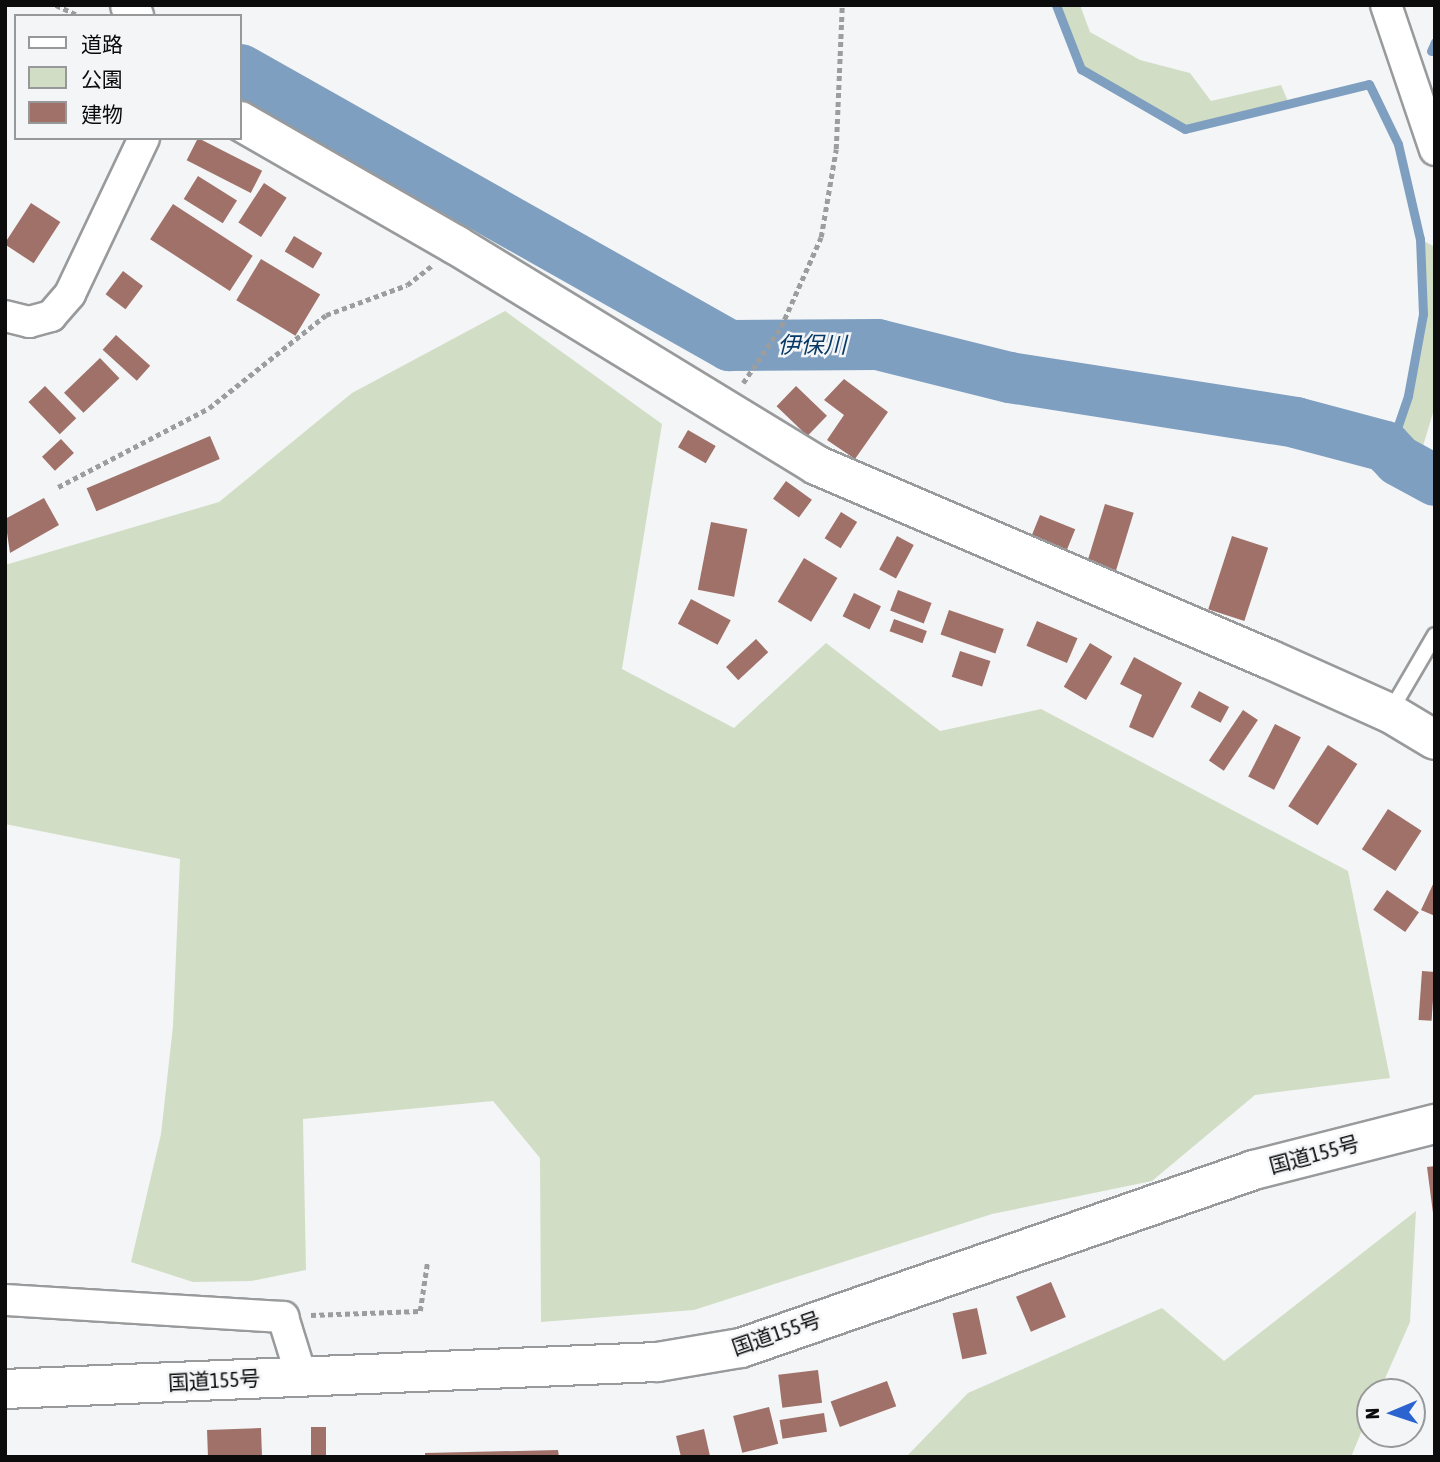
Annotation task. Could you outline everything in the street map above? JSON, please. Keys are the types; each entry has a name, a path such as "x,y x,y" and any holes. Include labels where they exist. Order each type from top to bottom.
{"main road":[{"path":"242,122 456,245 816,465 1390,713 1435,740"},
{"name":"国道155号","path":"5,1389 657,1362 741,1348 1254,1170 1435,1124"}],"street":[{"path":"1386,5 1435,150"},
{"path":"5,316 29,322 51,316 70,294 143,140"},
{"path":"5,1300 283,1317 302,1375"}],"lane":[{"path":"1390,713 1408,674 1435,635"}],"path":[{"path":"56,5 75,14"},
{"path":"726,410 781,327 821,237 836,149 842,5"},
{"path":"58,487 209,408 326,315 407,285 456,245"},
{"path":"283,1317 420,1311 427,1264"}],"green space":[{"path":"1056,5 1080,5 1090,32 1140,60 1190,73 1211,101 1281,85 1290,106 1185,129 1081,69"},
{"path":"1420,239 1435,247 1435,406 1420,456 1393,440 1408,396 1423,314"},
{"path":"505,311 662,424 622,669 734,728 826,643 940,731 1041,709 1348,871 1390,1078 1255,1095 1152,1181 992,1214 694,1310 541,1322 540,1158 493,1101 303,1119 306,1270 251,1281 193,1282 131,1262 161,1134 173,1026 180,859 5,824 5,565 219,502 352,393"},
{"path":"1416,1211 1410,1322 1385,1378 1356,1378 1356,1445 1351,1457 906,1457 968,1393 1162,1308 1224,1361"}],"building":[{"path":"197,140 202,140 262,171 251,193 187,160"},
{"path":"198,176 237,200 223,223 184,199"},
{"path":"264,183 287,198 261,237 238,222"},
{"path":"31,203 60,222 34,263 5,245"},
{"path":"173,204 253,256 230,291 150,239"},
{"path":"294,236 322,253 313,268 285,251"},
{"path":"261,259 320,295 295,336 236,300"},
{"path":"123,271 143,286 126,309 106,294"},
{"path":"116,335 150,366 137,381 103,350"},
{"path":"100,358 119,378 83,413 64,393"},
{"path":"844,379 888,412 855,459 827,440 844,415 824,400"},
{"path":"45,386 76,418 60,434 28,402"},
{"path":"796,386 827,416 807,436 777,406"},
{"path":"688,430 716,446 706,463 678,447"},
{"path":"210,436 220,459 96,511 87,488"},
{"path":"61,439 74,453 55,471 42,457"},
{"path":"786,481 812,500 799,518 773,499"},
{"path":"44,498 59,525 10,553 5,519"},
{"path":"1105,504 1134,513 1116,571 1087,562"},
{"path":"841,512 857,522 841,548 825,538"},
{"path":"1040,515 1075,529 1067,551 1031,536"},
{"path":"711,522 747,529 734,597 698,590"},
{"path":"897,536 914,545 896,578 879,570"},
{"path":"1232,536 1268,548 1244,621 1208,609"},
{"path":"804,558 837,578 811,622 778,602"},
{"path":"898,590 932,603 924,623 890,611"},
{"path":"854,593 881,606 870,630 843,616"},
{"path":"691,599 731,620 718,645 678,624"},
{"path":"949,610 1004,629 995,653 941,635"},
{"path":"894,619 927,631 922,643 890,631"},
{"path":"1037,621 1078,638 1067,663 1026,646"},
{"path":"756,639 768,652 738,680 726,667"},
{"path":"1090,643 1112,656 1086,700 1064,687"},
{"path":"960,651 990,661 982,687 952,677"},
{"path":"1134,657 1182,683 1153,738 1129,727 1142,695 1120,684"},
{"path":"1199,691 1229,707 1221,723 1191,707"},
{"path":"1243,710 1258,720 1224,771 1209,761"},
{"path":"1275,724 1301,737 1274,790 1248,777"},
{"path":"1328,745 1357,764 1318,825 1288,806"},
{"path":"1388,809 1422,831 1395,871 1362,849"},
{"path":"1435,880 1435,916 1421,910"},
{"path":"1387,890 1419,912 1405,932 1373,910"},
{"path":"1422,971 1435,972 1432,1021 1419,1020"},
{"path":"1435,1166 1435,1213 1433,1213 1427,1167"},
{"path":"1051,1282 1066,1317 1031,1332 1016,1297"},
{"path":"977,1308 987,1354 962,1359 953,1313"},
{"path":"818,1370 822,1403 782,1408 778,1375"},
{"path":"887,1381 896,1406 840,1427 831,1402"},
{"path":"769,1407 778,1444 742,1453 733,1416"},
{"path":"824,1413 827,1432 783,1439 780,1420"},
{"path":"311,1427 326,1427 326,1457 311,1457"},
{"path":"261,1428 262,1457 208,1457 207,1430"},
{"path":"704,1429 710,1456 681,1457 676,1436"},
{"path":"558,1450 559,1457 425,1457 425,1453"}],"waterway":[{"path":"1056,5 1081,69 1185,129 1369,84 1398,144 1420,239 1423,314 1408,396 1393,440 1398,460"},
{"path":"1431,51 1435,42"},
{"name":"伊保川","path":"242,70 729,345 877,344 1009,377 1295,422 1385,446 1398,460 1435,480"}]}
